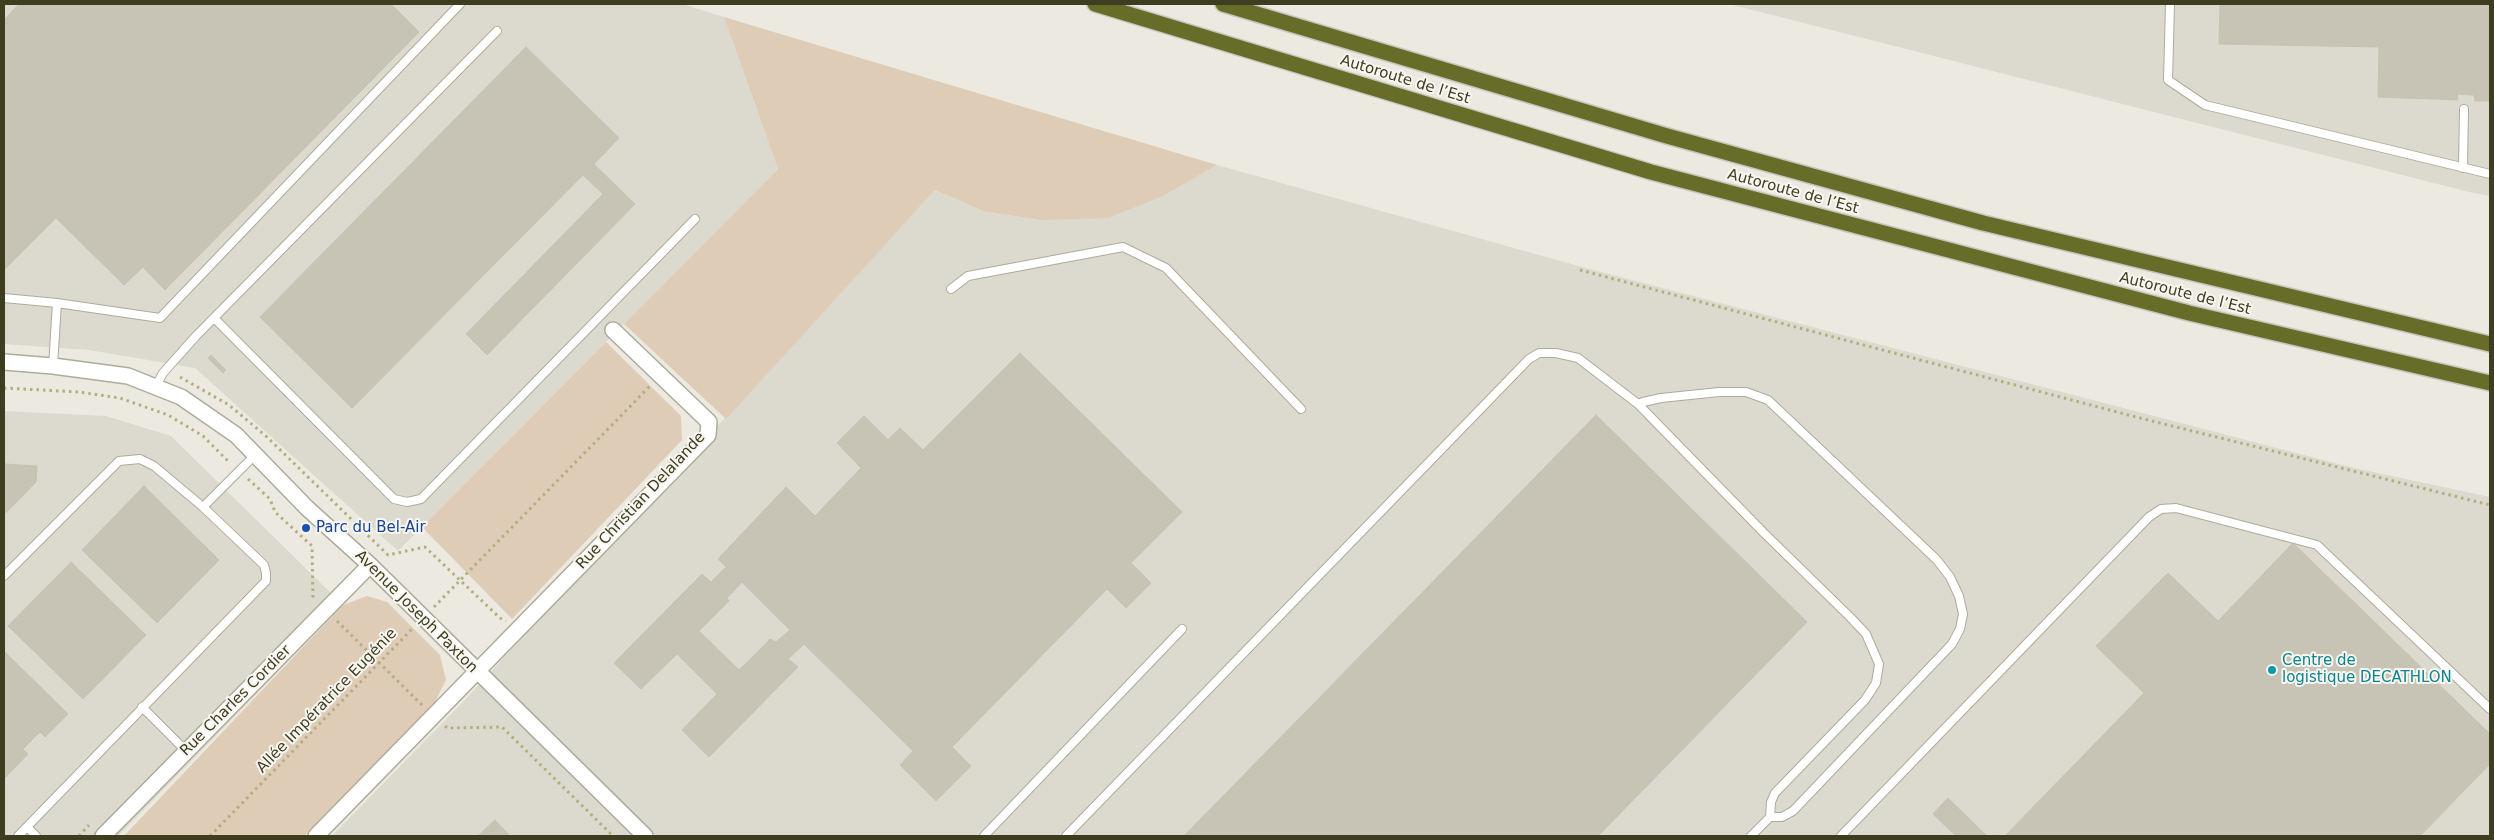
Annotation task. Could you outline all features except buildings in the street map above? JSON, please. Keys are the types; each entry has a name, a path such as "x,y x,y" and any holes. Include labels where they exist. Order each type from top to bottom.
{"highway":[{"name":"Autoroute de l’Est","path":"1095,4 1651,172 2189,314 2490,383"},
{"name":"Autoroute de l’Est","path":"1222,4 1666,136 1983,223 2490,344"}],"street":[{"name":"Rue Christian Delalande","path":"476,672 708,435 709,422 613,330"},
{"name":"Avenue Joseph Paxton","path":"4,362 53,366 128,376 181,397 236,435 308,508 370,565 476,672 645,836"},
{"name":"Rue Charles Cordier","path":"103,836 370,565"},
{"path":"316,836 476,672"}],"lane":[{"path":"4,298 57,303 160,318 460,4"},
{"path":"2170,4 2168,80 2205,105 2490,174"},
{"path":"156,386 163,373 214,318 497,31"},
{"path":"2462,168 2464,109"},
{"path":"214,318 394,499 407,502 421,499 695,219"},
{"path":"951,289 968,276 1123,248 1166,268 1301,409"},
{"path":"53,366 57,303"},
{"path":"600,317 613,330"},
{"path":"1066,836 1529,359 1539,354 1556,353 1578,358 1638,404 1866,634 1879,664 1876,683 1865,700 1775,793 1770,802 1770,817"},
{"path":"1638,404 1661,398 1719,392 1746,392 1768,400 1937,560 1950,577 1959,596 1963,614 1960,629 1952,644 1792,811 1782,817 1770,817 1751,836"},
{"path":"203,507 256,454"},
{"path":"4,576 119,461 140,459 154,466 203,507 264,565 266,581 142,706 18,836"},
{"path":"1841,836 2135,531 2161,509 2176,508 2317,545 2490,709"},
{"path":"984,836 1182,629"},
{"path":"142,706 186,751"},
{"path":"27,827 36,836"}],"path":[{"path":"1580,270 2136,417 2490,505"},
{"name":"Allée Impératrice Eugénie","path":"210,836 660,375"},
{"path":"4,388 79,392 120,398 160,412 203,436 270,499 275,512 312,546 313,598 434,717 448,728 502,727 614,836"}],"shaded area":[{"path":"4,4 682,4 724,17 778,169 398,551 195,368 89,350 4,344"},
{"path":"1729,4 2490,4 2490,196 2469,192"},
{"path":"724,17 1217,165 1165,195 1108,218 1042,220 983,211 935,190 726,419 624,324 778,169"},
{"path":"1217,165 1582,267 2350,467 2490,497 2490,836 332,836 462,703 935,190 983,211 1165,195"},
{"path":"606,342 681,416 682,440 512,619 422,527"},
{"path":"4,411 106,416 171,436 343,605 118,836 4,836"},
{"path":"367,596 387,602 440,655 446,680 434,704 304,836 124,836 343,605"}],"place":[{"name":"Parc du Bel-Air","path":"306,528"},
{"name":"Centre de logistique DECATHLON","path":"2272,670"}]}
